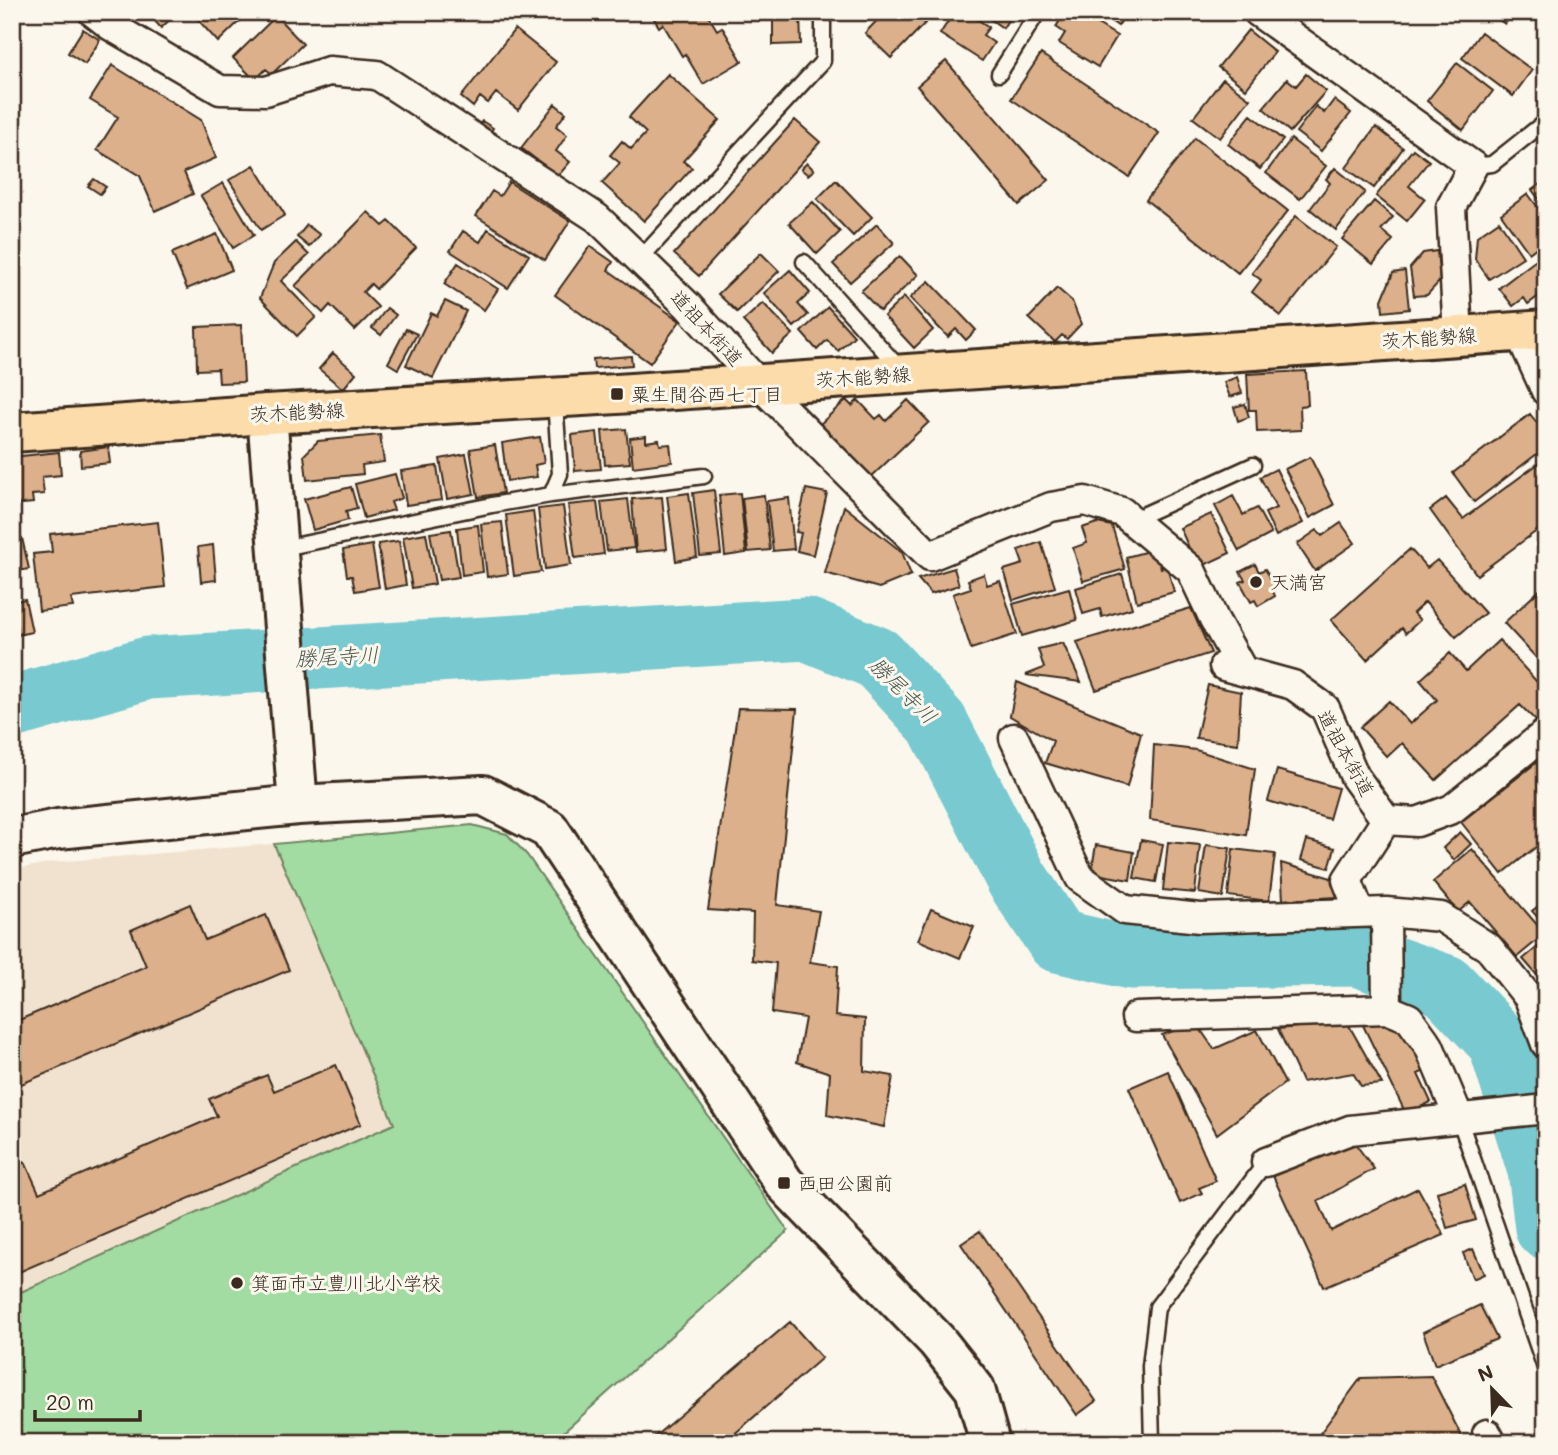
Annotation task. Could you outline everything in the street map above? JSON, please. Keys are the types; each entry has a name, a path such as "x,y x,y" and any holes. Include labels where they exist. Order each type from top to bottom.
{"main road":[{"name":"茨木能勢線","path":"12,432 1533,331"}],"street":[{"name":"道祖本街道","path":"93,12 111,26 220,90 266,91 329,71 377,75 597,218 688,306 759,384 930,556 1051,506 1085,501 1122,512 1191,570 1214,619 1230,668 1293,685 1325,709 1355,777 1386,820"},
{"path":"1258,12 1473,166 1451,206 1458,336"},
{"path":"1533,331 1546,391"},
{"path":"267,414 298,804"},
{"path":"1387,1009 1373,913 1347,880 1386,820 1418,822 1452,809 1546,733"},
{"path":"1014,738 1080,878 1125,910 1200,918 1373,913 1441,917 1489,948 1529,998 1546,1044"},
{"path":"12,838 58,829 298,804 483,795 549,829 784,1183 937,1341 975,1389 990,1443"},
{"path":"1136,1017 1387,1009 1409,1018 1429,1046 1465,1118"},
{"path":"1266,1161 1350,1130 1546,1109"}],"lane":[{"path":"640,259 822,61 823,12"},
{"path":"999,74 1038,12"},
{"path":"1473,166 1492,164 1546,121"},
{"path":"804,262 905,374"},
{"path":"551,495 560,474 554,397"},
{"path":"1132,520 1253,465"},
{"path":"278,550 492,505 704,476"},
{"path":"1465,1118 1546,1371"},
{"path":"1152,1443 1150,1366 1157,1307 1266,1161"}],"shaded area":[{"name":"箕面市立豊川北小学校","path":"274,844 531,1443 12,1443 12,870 54,862"}],"green space":[{"path":"472,825 507,834 527,855 788,1231 557,1438 537,1443 12,1443 12,1296 394,1124 274,844"}],"building":[{"path":"163,12 178,12 161,28 154,20"},
{"path":"191,12 249,12 218,42"},
{"path":"650,12 706,12 717,30 722,27 742,61 703,84 663,24 659,27"},
{"path":"773,12 800,12 801,44 773,45"},
{"path":"885,12 935,13 891,58 865,33"},
{"path":"954,12 966,12 989,27 983,35 994,43 982,61 940,34"},
{"path":"980,12 1013,12 1003,28"},
{"path":"1065,12 1078,12 1117,36 1098,67 1059,43 1065,33 1056,27"},
{"path":"1098,12 1127,12 1118,26"},
{"path":"1488,12 1513,12 1505,24"},
{"path":"276,16 303,44 272,74 266,69 255,80 233,58"},
{"path":"83,29 100,40 85,64 68,53"},
{"path":"515,29 556,62 518,110 496,93 488,103 480,97 473,107 461,97"},
{"path":"1248,30 1275,52 1246,89 1218,67"},
{"path":"1481,32 1532,70 1513,96 1462,58"},
{"path":"1041,54 1159,133 1129,177 1011,99"},
{"path":"946,61 1049,180 1019,205 917,86"},
{"path":"1457,63 1493,91 1463,130 1427,101"},
{"path":"112,65 201,120 216,158 184,172 193,194 155,211 140,176 97,150 118,117 90,100"},
{"path":"668,74 720,120 683,161 692,168 644,221 602,183 620,163 610,155 622,141 631,149 646,133 629,117"},
{"path":"1306,74 1326,91 1290,132 1263,108 1287,79 1296,86"},
{"path":"1223,79 1250,99 1220,138 1193,118"},
{"path":"1334,100 1351,113 1321,151 1296,132 1316,106 1324,113"},
{"path":"555,104 566,113 556,126 567,135 556,151 570,162 558,176 521,148"},
{"path":"1251,115 1283,140 1260,169 1228,144"},
{"path":"795,120 820,142 699,276 674,254"},
{"path":"482,121 493,128 487,137 476,129"},
{"path":"1376,127 1403,148 1374,188 1346,168"},
{"path":"1195,138 1288,211 1238,273 1146,200"},
{"path":"1291,139 1326,166 1300,199 1266,173"},
{"path":"1413,149 1429,161 1409,186 1425,199 1407,221 1376,196"},
{"path":"807,163 814,170 808,175 801,169"},
{"path":"254,165 285,215 261,230 229,180"},
{"path":"1335,168 1365,192 1336,230 1310,209 1330,183 1326,179"},
{"path":"94,179 106,187 100,194 88,186"},
{"path":"836,180 872,217 853,236 817,199"},
{"path":"1546,180 1546,208 1532,190"},
{"path":"509,182 570,221 545,260 476,216 492,191 500,196"},
{"path":"223,183 254,235 233,248 201,196"},
{"path":"1528,194 1546,218 1546,240 1529,253 1501,214"},
{"path":"1374,201 1393,217 1381,230 1393,240 1373,264 1342,239"},
{"path":"813,202 840,232 817,254 789,223"},
{"path":"368,212 383,226 389,221 416,248 376,289 371,284 363,292 378,307 355,330 330,305 323,313 295,286"},
{"path":"1296,216 1336,247 1281,316 1252,292 1261,280 1252,273"},
{"path":"1499,221 1523,257 1489,279 1475,259 1477,236"},
{"path":"877,224 894,243 850,282 833,264"},
{"path":"307,225 320,235 309,247 297,237"},
{"path":"488,229 529,255 508,288 450,251 463,231 480,242"},
{"path":"217,234 232,270 187,289 172,253"},
{"path":"296,242 309,255 281,281 316,317 297,336 260,298 274,263"},
{"path":"590,246 613,262 608,270 680,321 650,363 555,295"},
{"path":"1437,251 1440,281 1427,295 1414,296 1410,268 1423,253"},
{"path":"761,253 779,271 737,312 718,294"},
{"path":"900,256 918,275 880,311 861,291"},
{"path":"1540,257 1546,264 1546,297 1543,293 1528,304 1524,298 1513,306 1499,288"},
{"path":"458,263 498,289 484,310 444,284"},
{"path":"790,270 810,293 798,304 808,315 794,327 764,293"},
{"path":"1405,271 1409,309 1383,312 1382,300 1393,273"},
{"path":"929,281 976,330 966,340 956,329 948,337 910,298"},
{"path":"1057,288 1072,301 1081,324 1067,339 1062,335 1055,342 1029,318"},
{"path":"904,297 933,330 914,348 884,316"},
{"path":"445,301 466,311 433,378 406,365 431,313 437,316"},
{"path":"763,303 793,334 772,353 743,321"},
{"path":"828,307 854,336 838,351 827,340 817,350 801,332"},
{"path":"387,308 396,315 381,335 372,328"},
{"path":"241,325 244,382 219,383 218,369 197,370 196,327"},
{"path":"406,329 417,334 398,369 388,363"},
{"path":"333,353 356,373 343,389 319,369"},
{"path":"631,356 632,365 594,368 593,359"},
{"path":"1306,371 1308,405 1300,406 1301,430 1257,432 1256,410 1249,410 1247,374"},
{"path":"1237,377 1242,393 1230,397 1224,382"},
{"path":"846,400 852,406 858,400 876,419 881,415 886,421 908,400 929,422 870,478 819,425"},
{"path":"1245,404 1249,417 1238,421 1234,407"},
{"path":"1530,414 1546,434 1546,447 1474,502 1453,473"},
{"path":"626,429 630,463 605,465 602,431"},
{"path":"597,432 601,469 575,471 572,435"},
{"path":"380,435 384,462 362,465 363,474 307,480 304,455 318,441"},
{"path":"646,436 646,442 659,440 660,445 670,444 672,462 633,467 630,438"},
{"path":"540,437 544,463 535,465 537,477 507,481 502,443"},
{"path":"495,445 503,493 478,497 470,449"},
{"path":"108,447 110,463 81,466 80,451"},
{"path":"59,452 61,475 42,477 44,494 32,495 33,503 12,505 12,457"},
{"path":"466,454 474,494 447,499 440,459"},
{"path":"1310,457 1334,505 1310,518 1285,469"},
{"path":"1546,458 1546,524 1477,575 1430,510 1446,498 1463,519"},
{"path":"437,466 442,500 406,505 401,471"},
{"path":"1276,469 1303,523 1276,536 1265,513 1276,508 1260,477"},
{"path":"395,474 402,498 391,502 394,510 364,518 355,484"},
{"path":"351,487 357,508 346,511 348,520 313,530 304,499"},
{"path":"806,489 827,493 813,555 797,551 801,533 796,532"},
{"path":"714,490 721,554 700,556 693,493"},
{"path":"689,493 697,557 676,561 667,496"},
{"path":"740,493 746,553 725,556 719,495"},
{"path":"764,495 770,550 748,552 742,498"},
{"path":"1233,496 1243,515 1257,508 1271,534 1239,551 1215,506"},
{"path":"662,497 667,549 636,552 632,499"},
{"path":"789,498 794,549 773,551 767,501"},
{"path":"628,499 634,548 607,551 601,502"},
{"path":"597,502 604,554 575,558 568,505"},
{"path":"563,506 571,565 545,569 538,509"},
{"path":"844,506 902,552 911,575 879,588 825,573"},
{"path":"533,511 541,572 514,576 506,515"},
{"path":"1211,514 1230,553 1198,568 1180,528"},
{"path":"158,522 165,587 71,598 73,607 39,611 33,554 52,552 50,534"},
{"path":"502,522 508,574 487,577 481,524"},
{"path":"1097,523 1112,526 1125,569 1083,581 1073,548 1087,543 1082,528"},
{"path":"1341,523 1355,543 1315,571 1297,544 1317,530 1322,536"},
{"path":"478,525 483,572 462,575 457,528"},
{"path":"451,530 459,577 439,580 430,533"},
{"path":"426,533 435,584 412,588 403,537"},
{"path":"22,538 29,569 12,572 12,540"},
{"path":"399,541 406,585 385,589 378,544"},
{"path":"1041,542 1055,587 1013,600 1004,570 1023,564 1018,550"},
{"path":"213,545 216,580 201,582 198,547"},
{"path":"372,545 379,587 355,591 352,576 347,576 343,550"},
{"path":"1156,549 1161,568 1167,566 1174,592 1137,602 1126,557"},
{"path":"1410,549 1427,568 1437,560 1485,613 1456,637 1425,602 1413,613 1420,620 1406,633 1402,628 1367,660 1331,620"},
{"path":"1255,564 1259,572 1265,569 1276,587 1272,589 1275,596 1258,606 1255,600 1251,602 1240,582 1245,580 1240,572"},
{"path":"954,568 959,585 931,594 918,579"},
{"path":"984,574 987,585 1000,581 1017,634 971,649 953,594 971,588 968,580"},
{"path":"1122,574 1132,608 1102,617 1100,609 1083,614 1076,588"},
{"path":"1546,584 1546,658 1541,663 1504,623"},
{"path":"1069,588 1077,620 1022,636 1013,604"},
{"path":"25,599 32,632 12,636 12,602"},
{"path":"1191,608 1211,653 1096,690 1077,642"},
{"path":"1499,640 1546,692 1546,716 1538,723 1520,705 1436,780 1402,743 1387,757 1360,727 1389,701 1410,724 1437,700 1420,680 1450,653 1466,671"},
{"path":"1063,643 1081,682 1026,675 1044,668 1038,649"},
{"path":"1017,682 1141,733 1127,787 1045,763 1053,741 1010,716"},
{"path":"1208,685 1241,692 1238,744 1196,738"},
{"path":"738,708 797,709 777,905 819,911 810,962 838,966 835,1016 865,1019 864,1071 893,1076 884,1127 827,1115 830,1073 797,1062 805,1018 772,1013 776,963 752,960 753,913 708,910"},
{"path":"1154,745 1196,750 1255,769 1246,835 1150,820"},
{"path":"1546,755 1546,839 1502,874 1461,822"},
{"path":"1277,770 1338,788 1329,819 1268,801"},
{"path":"1460,832 1471,844 1454,860 1443,848"},
{"path":"1141,840 1163,844 1156,882 1134,878"},
{"path":"1307,840 1335,848 1329,868 1301,860"},
{"path":"1168,842 1200,845 1195,893 1163,890"},
{"path":"1096,845 1134,852 1130,880 1091,873"},
{"path":"1206,845 1230,848 1223,897 1199,893"},
{"path":"1233,849 1275,854 1269,901 1228,896"},
{"path":"1472,849 1545,934 1517,957 1470,902 1458,912 1433,882"},
{"path":"1281,863 1338,880 1339,897 1283,900"},
{"path":"1546,900 1546,927 1532,911"},
{"path":"190,904 205,940 266,915 289,970 12,1088 12,1023 146,966 131,930"},
{"path":"931,909 974,927 960,958 918,940"},
{"path":"1546,940 1546,997 1537,986 1543,982 1523,959"},
{"path":"1360,1019 1404,1021 1427,1070 1418,1074 1431,1102 1406,1114"},
{"path":"1347,1022 1382,1084 1361,1086 1353,1073 1302,1082 1278,1029"},
{"path":"1196,1023 1214,1049 1257,1030 1285,1083 1217,1134 1162,1035"},
{"path":"336,1065 361,1124 12,1275 12,1167 25,1162 39,1193 217,1116 209,1099 267,1075 274,1091"},
{"path":"1168,1071 1216,1181 1199,1188 1202,1193 1180,1203 1129,1088"},
{"path":"1354,1142 1374,1169 1318,1201 1331,1231 1418,1188 1444,1235 1324,1287 1273,1176"},
{"path":"1465,1184 1476,1220 1447,1228 1437,1192"},
{"path":"980,1231 1096,1401 1077,1415 961,1244"},
{"path":"1473,1249 1484,1274 1473,1279 1463,1253"},
{"path":"1480,1305 1497,1339 1435,1365 1423,1332"},
{"path":"790,1322 822,1358 724,1443 647,1443"},
{"path":"1431,1376 1463,1443 1318,1443 1318,1436 1361,1378"}],"waterway":[{"name":"勝尾寺川","path":"12,707 148,668 806,629 877,658 937,723 1017,879 1058,941 1131,958 1357,955 1446,986 1499,1042 1539,1170 1546,1228"}],"place":[{"name":"粟生間谷西七丁目","path":"617,394"},
{"name":"天満宮","path":"1256,582"},
{"name":"西田公園前","path":"784,1183"},
{"name":"箕面市立豊川北小学校","path":"237,1283"}]}
